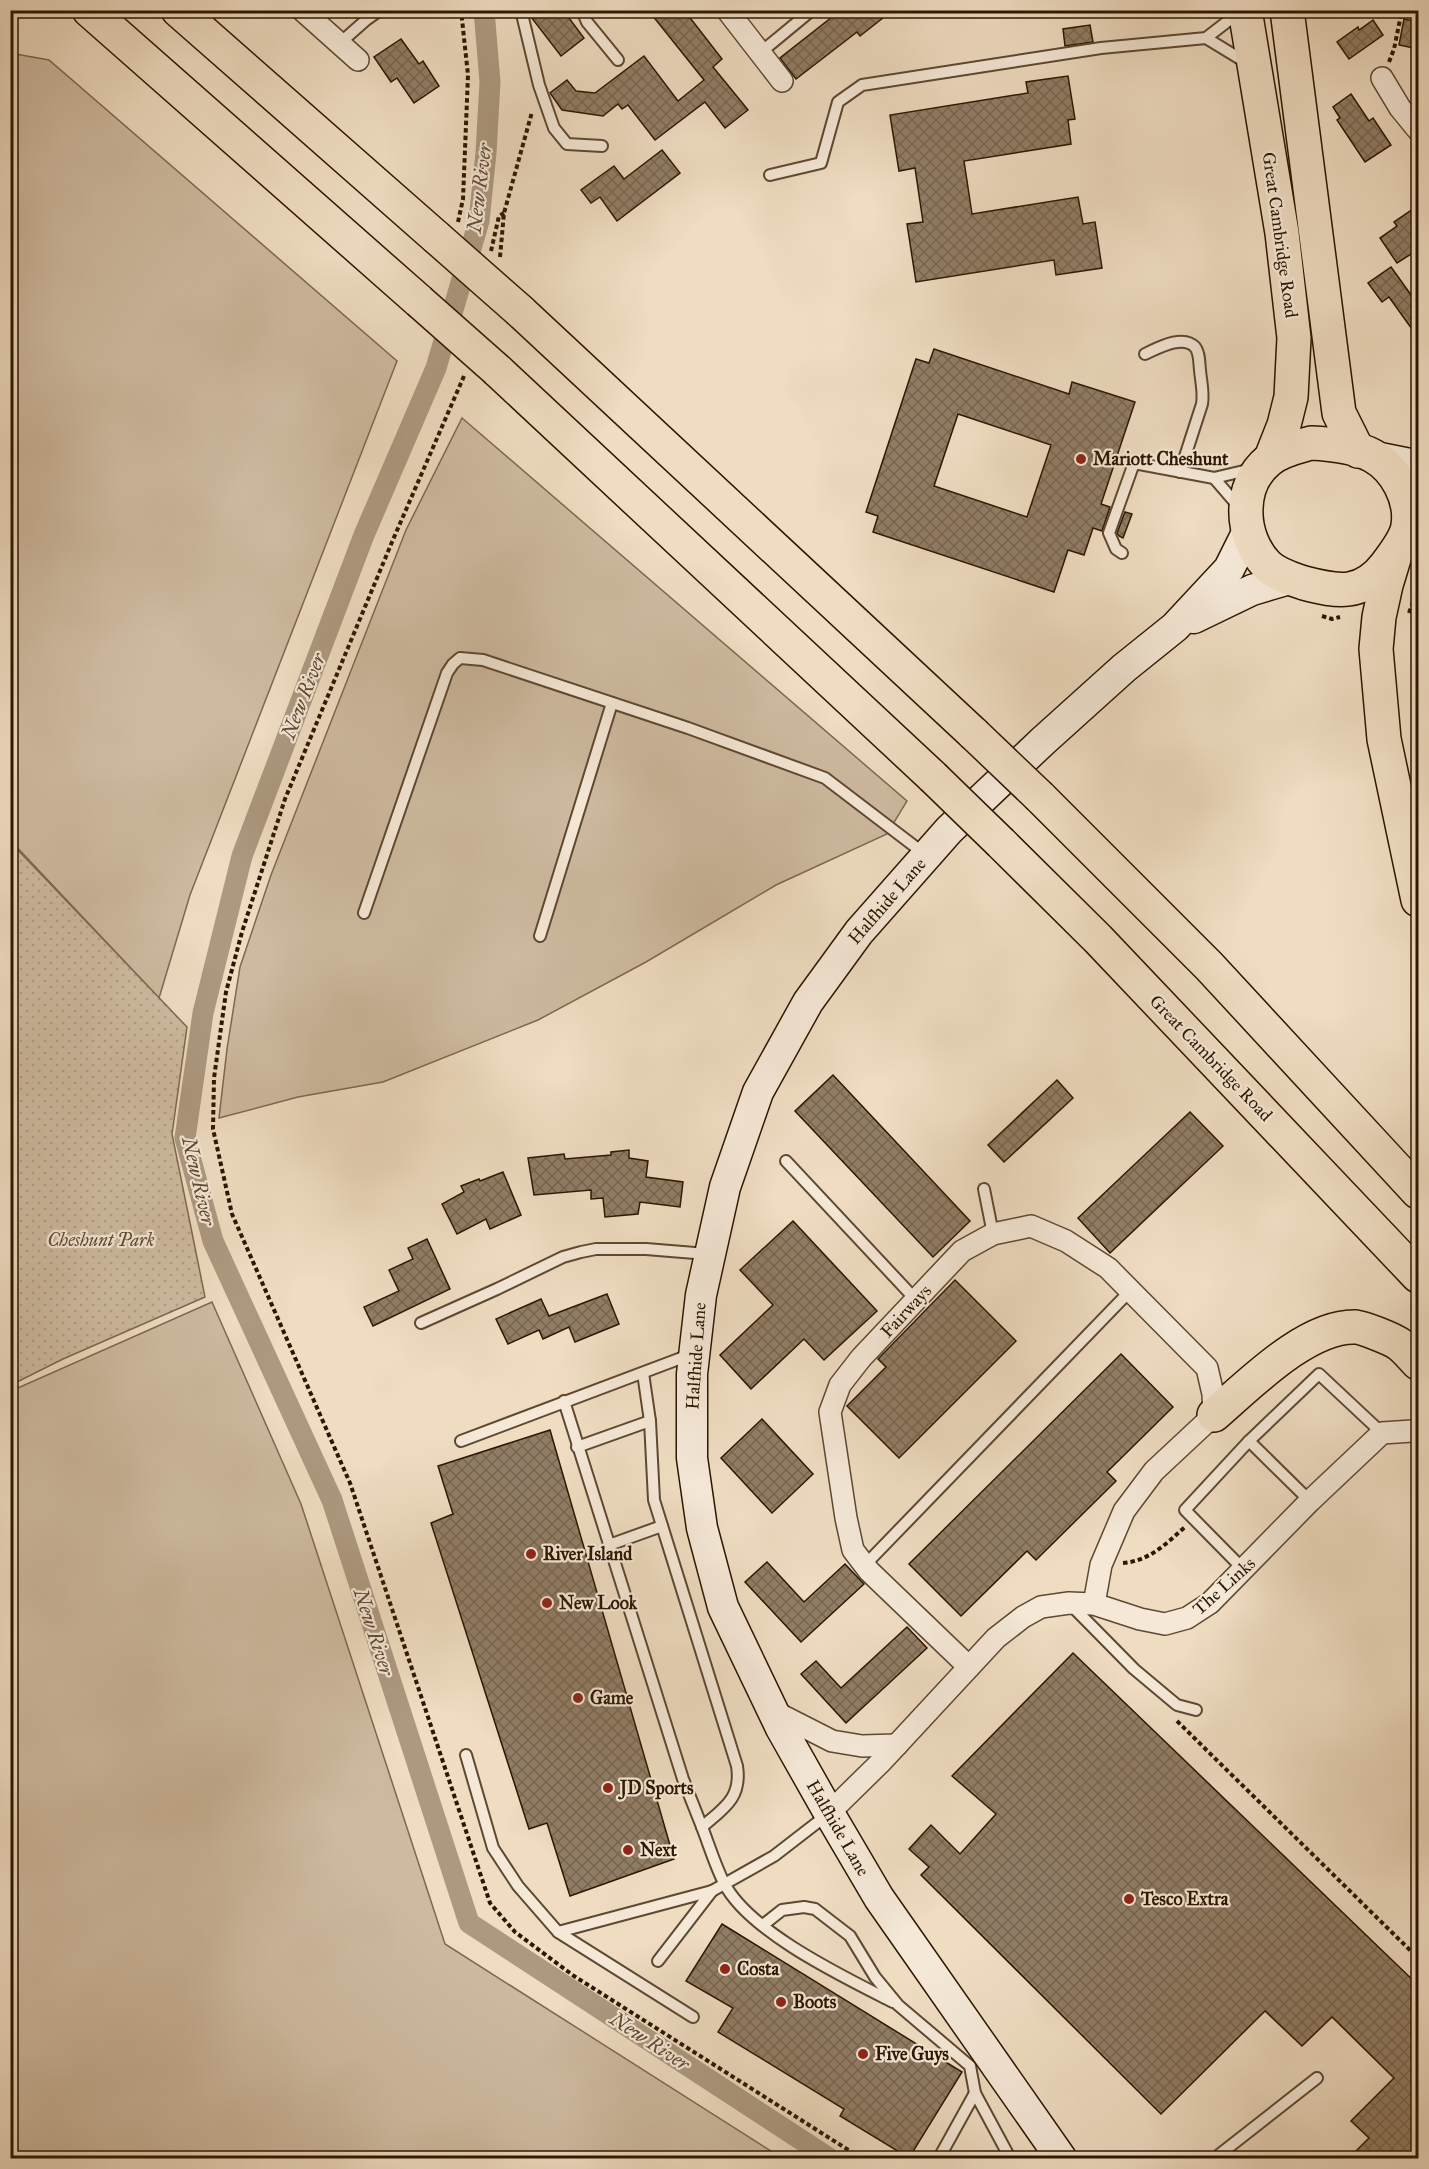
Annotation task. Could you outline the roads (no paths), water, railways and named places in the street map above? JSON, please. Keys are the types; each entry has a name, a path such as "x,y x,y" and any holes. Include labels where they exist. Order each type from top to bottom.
{"main road":[{"path":"178,10 447,232 520,311 1040,797 1209,966 1419,1192"},
{"name":"Great Cambridge Road","path":"1245,10 1282,233 1294,338 1291,397 1284,425 1266,463"},
{"name":"Great Cambridge Road","path":"1287,10 1339,413 1366,454"},
{"name":"Great Cambridge Road","path":"89,13 497,370 933,777 1098,939 1419,1276"},
{"path":"1408,529 1378,575 1361,586 1347,590 1330,590 1290,579 1269,567 1256,552 1247,528 1246,504 1251,483 1266,463 1291,448 1311,443 1334,445 1410,464 1419,463"},
{"path":"1366,454 1389,468 1400,483 1406,499 1408,529 1379,616 1376,649 1384,739 1419,900"},
{"name":"Halfhide Lane","path":"1061,2158 879,1898 828,1813 773,1711 723,1607 702,1528 692,1458 692,1374 701,1295 725,1187 758,1092 808,1002 859,932 949,830 1124,668 1175,627 1228,569 1247,528"},
{"name":"Halfhide Lane","path":"1175,627 1252,590 1290,579"},
{"path":"1214,1414 1287,1354 1310,1339 1329,1332 1357,1327 1398,1343 1419,1363"}],"street":[{"path":"302,10 358,60"},
{"path":"730,14 782,81"},
{"path":"1382,78 1400,108 1419,130"},
{"name":"Fairways","path":"969,1667 865,1565 854,1550 846,1518 830,1412 840,1385 861,1358 962,1251 993,1234 1031,1226 1066,1241 1091,1257 1108,1268 1131,1290 1207,1368 1213,1394 1214,1414"},
{"path":"1094,1604 1101,1565 1124,1511 1154,1471 1214,1414"},
{"path":"1382,1433 1413,1431 1419,1433"},
{"name":"The Links","path":"828,1813 897,1745 996,1638 1023,1617 1041,1607 1069,1603 1094,1604 1140,1619 1165,1624 1187,1618 1210,1603 1310,1501 1382,1433"},
{"path":"773,1711 832,1741 862,1746 897,1745"}],"lane":[{"path":"340,43 380,10"},
{"path":"521,10 539,86 554,128 567,144 602,146"},
{"path":"582,10 587,22 618,60"},
{"path":"760,53 812,10"},
{"path":"770,175 821,163 838,102 862,84 1101,48 1206,38 1228,21 1236,10"},
{"path":"1206,38 1255,69"},
{"path":"1145,354 1162,346 1186,342 1194,346 1199,355 1203,385 1202,404 1180,472"},
{"path":"1122,553 1116,549 1109,533 1134,463 1214,477 1266,463"},
{"path":"1214,477 1240,508 1247,528"},
{"path":"364,913 447,673 460,658 483,660 688,728 825,778 926,856"},
{"path":"540,936 612,703"},
{"path":"786,1161 916,1300"},
{"path":"984,1189 993,1234"},
{"path":"421,1323 563,1257 580,1252 596,1249 710,1254"},
{"path":"865,1565 1131,1290"},
{"path":"461,1441 695,1353"},
{"path":"643,1373 650,1420 654,1500 737,1766 739,1780 727,1808 702,1827"},
{"path":"1244,1570 1185,1510 1249,1441 1319,1374 1382,1433"},
{"path":"564,1401 683,1779 724,1884 748,1915 762,1925 820,1962 898,2005"},
{"path":"577,1447 650,1420"},
{"path":"1249,1441 1310,1501"},
{"path":"609,1545 662,1526"},
{"path":"1069,1603 1134,1670 1177,1705 1196,1710"},
{"path":"466,1755 493,1848 518,1886 558,1932 693,2017"},
{"path":"558,1932 712,1891 774,1856 828,1813"},
{"path":"658,1961 712,1891"},
{"path":"762,1925 782,1911 804,1907 815,1910 850,1936 875,1977 898,2005 970,2066 975,2093 1010,2158"},
{"path":"1215,2158 1317,2078"},
{"path":"939,2158 975,2093"}],"waterway":[{"name":"New River","path":"484,10 490,82 479,221 436,368 364,535 242,856 203,1013 185,1138 213,1241 332,1500 469,1923 829,2158"}],"place":[{"name":"Mariott Cheshunt","path":"1081,459"},
{"name":"River Island","path":"531,1554"},
{"name":"New Look","path":"547,1603"},
{"name":"Game","path":"578,1698"},
{"name":"JD Sports","path":"608,1788"},
{"name":"Next","path":"628,1850"},
{"name":"Tesco Extra","path":"1129,1899"},
{"name":"Costa","path":"725,1969"},
{"name":"Boots","path":"781,2002"},
{"name":"Five Guys","path":"863,2054"}],"park label":[{"name":"Cheshunt Park","path":"101,1240"}]}
